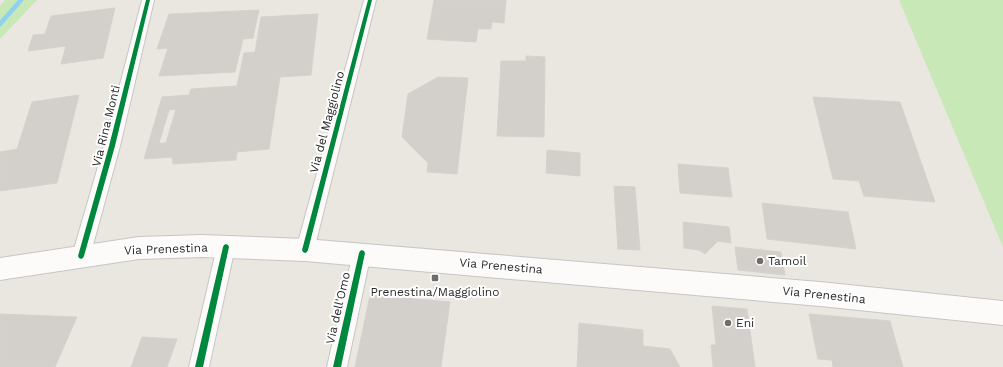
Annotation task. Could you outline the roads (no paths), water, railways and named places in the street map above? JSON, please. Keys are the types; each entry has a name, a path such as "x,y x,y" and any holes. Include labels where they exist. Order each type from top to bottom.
{"main road":[{"name":"Via Prenestina","path":"0,269 139,248 180,246 305,250 362,253 820,294 1003,313"}],"street":[{"name":"Via Rina Monti","path":"81,256 112,146 148,0"},
{"name":"Via del Maggiolino","path":"305,250 370,0"},
{"path":"199,367 226,247"},
{"name":"Via dell'Omo","path":"337,367 362,253"}],"waterway":[{"path":"0,24 21,0"}],"place":[{"name":"Tamoil","path":"760,261"},
{"name":"Prenestina/Maggiolino","path":"435,278"},
{"name":"Eni","path":"728,323"}]}
